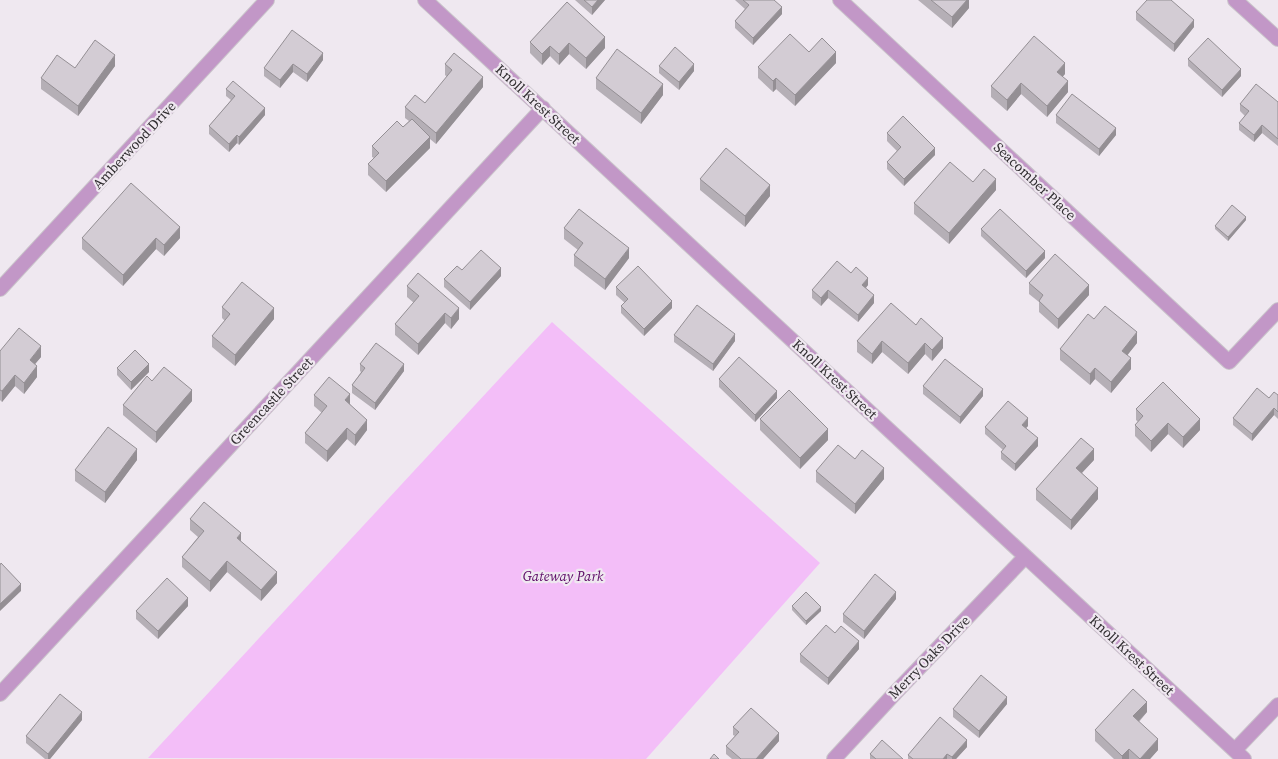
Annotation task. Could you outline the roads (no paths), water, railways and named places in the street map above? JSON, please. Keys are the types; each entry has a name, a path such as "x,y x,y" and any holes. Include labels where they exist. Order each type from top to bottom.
{"street":[{"name":"Amberwood Drive","path":"0,289 267,0"},
{"name":"Knoll Krest Street","path":"425,0 1240,755"},
{"name":"Seacomber Place","path":"840,0 1230,362 1278,310"},
{"path":"1235,0 1278,39"},
{"name":"Greencastle Street","path":"0,694 543,108"},
{"name":"Merry Oaks Drive","path":"834,759 1026,557"},
{"path":"1240,755 1278,705"}],"park label":[{"name":"Gateway Park","path":"563,576"}]}
